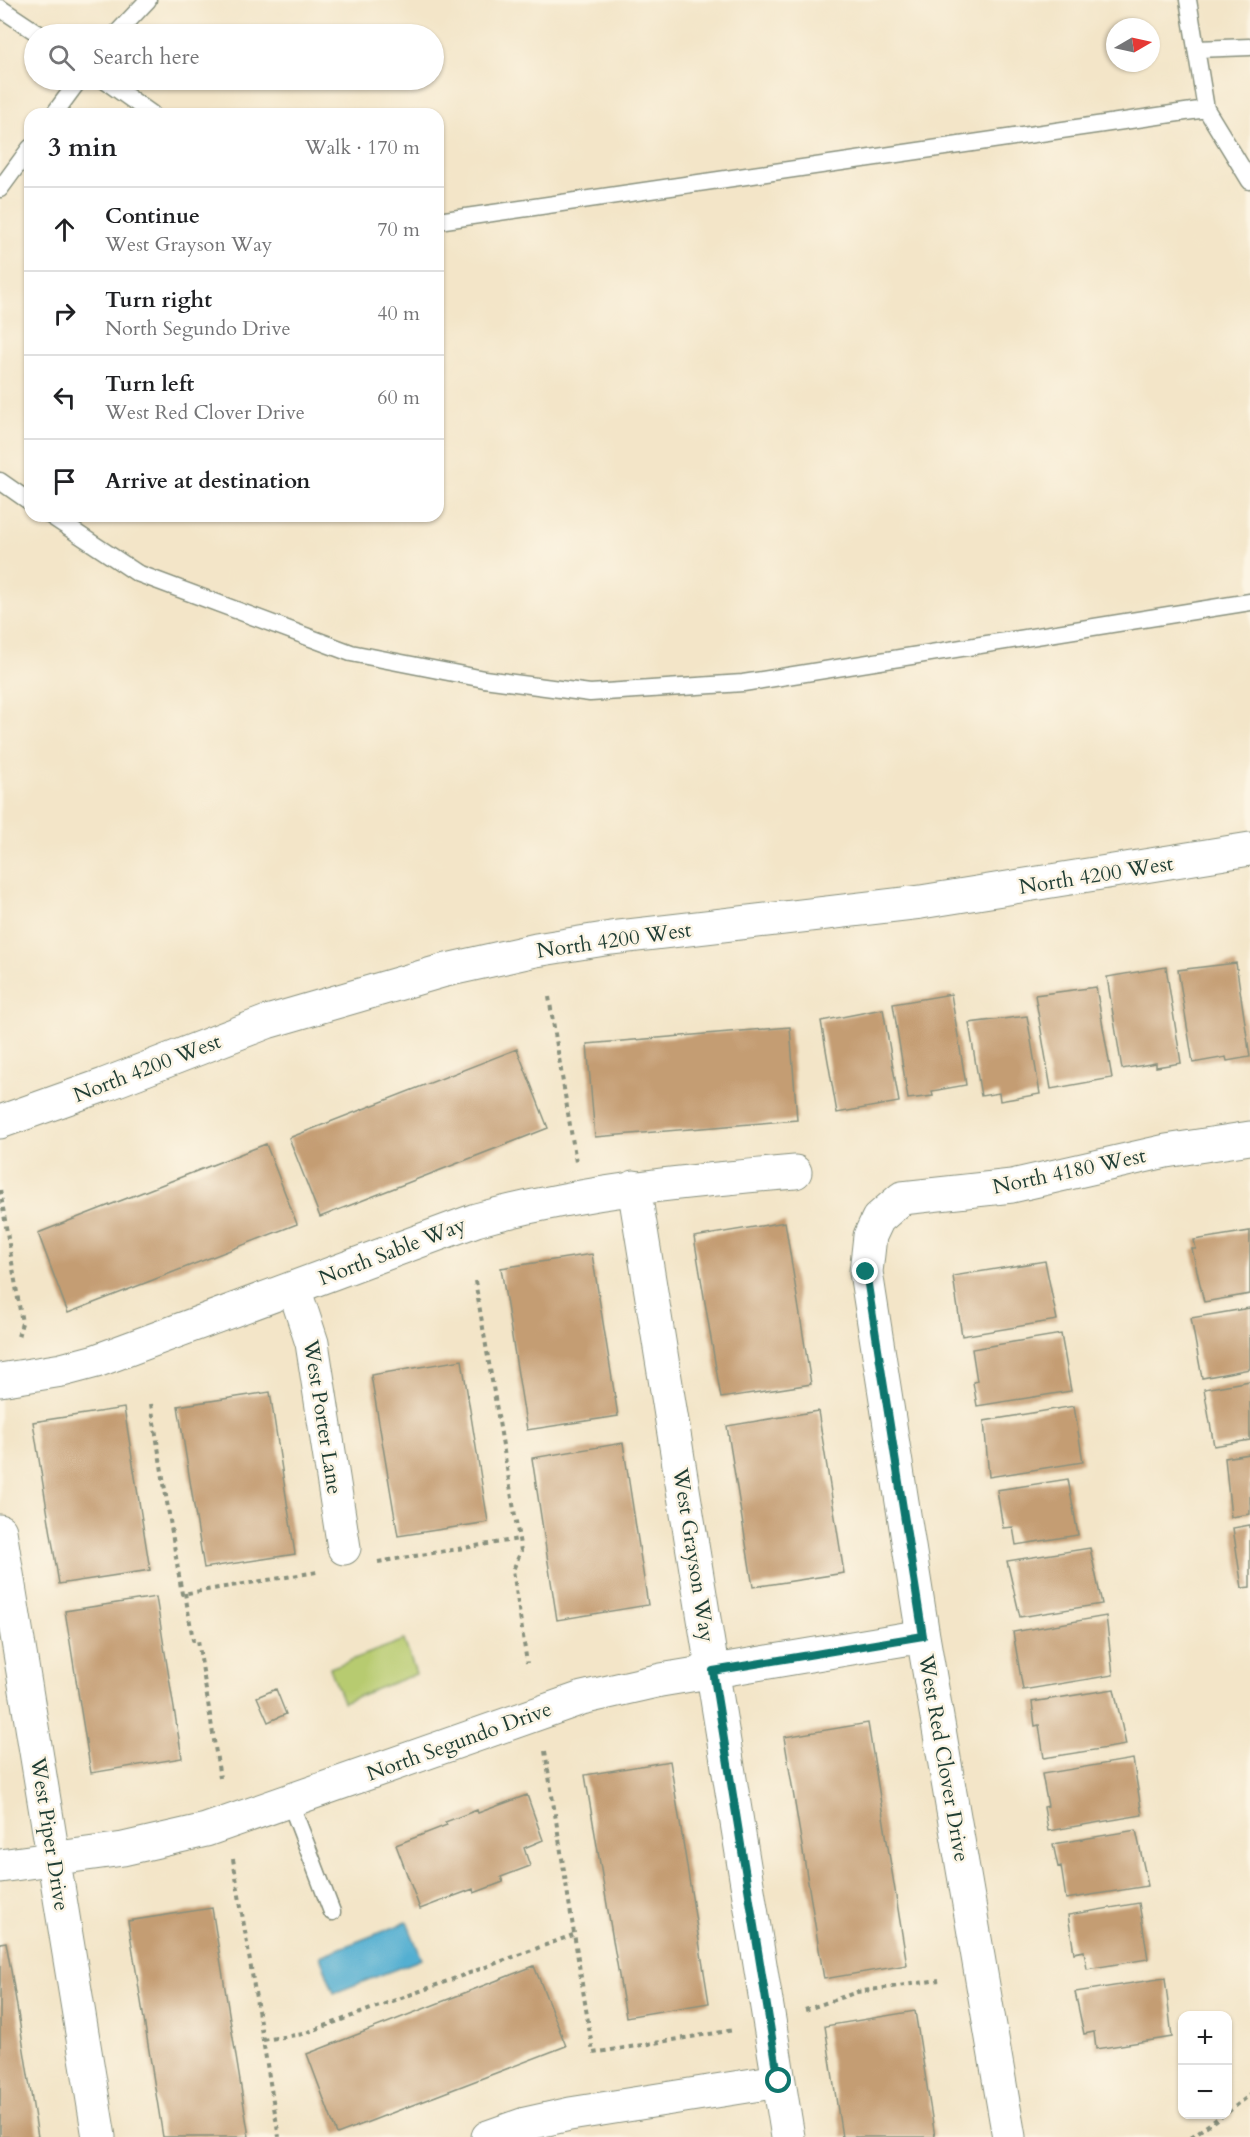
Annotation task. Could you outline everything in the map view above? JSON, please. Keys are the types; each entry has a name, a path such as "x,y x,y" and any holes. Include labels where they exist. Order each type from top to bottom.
{"street":[{"name":"North 4200 West","path":"0,1122 104,1086 267,1022 442,971 536,950 611,938 921,902 1250,849"},
{"name":"North 4180 West","path":"891,1206 902,1198 921,1194 1012,1186 1166,1151 1250,1138"},
{"name":"North Sable Way","path":"0,1380 62,1370 96,1361 476,1220 564,1197 634,1187 795,1172"},
{"name":"West Grayson Way","path":"634,1187 788,2137"},
{"name":"West Red Clover Drive","path":"891,1206 878,1220 870,1236 866,1272 923,1636 1009,2137"},
{"name":"West Porter Lane","path":"294,1288 312,1343 346,1561"},
{"name":"West Piper Drive","path":"0,1531 99,2137"},
{"name":"North Segundo Drive","path":"0,1866 165,1841 240,1820 582,1698 713,1671 923,1636"},
{"path":"488,2137 525,2124 570,2114 779,2081"}],"lane":[{"path":"125,24 148,0"},
{"path":"1188,0 1206,109 1250,181"},
{"path":"0,8 24,24"},
{"path":"1197,49 1250,47"},
{"path":"58,108 72,90"},
{"path":"118,90 144,108"},
{"path":"444,220 1206,109"},
{"path":"0,189 24,156"},
{"path":"0,481 24,498"},
{"path":"60,522 137,573 351,652 484,679 590,693 743,683 1250,603"},
{"path":"290,1802 332,1912"}],"path":[{"path":"549,997 578,1172"},
{"path":"0,1190 22,1323 14,1348"},
{"path":"475,1281 521,1551 513,1570 527,1663"},
{"path":"151,1404 182,1594 346,1561 519,1539"},
{"path":"185,1593 193,1640 198,1640 220,1778"},
{"path":"543,1744 593,2053 739,2029"},
{"path":"233,1859 279,2137"},
{"path":"263,2040 303,2034 573,1935"},
{"path":"801,2011 857,1992 939,1980"},
{"path":"1232,2108 1250,2095"},
{"path":"1191,2137 1217,2119"}],"green space":[{"path":"404,1640 416,1674 343,1702 330,1668"}],"water":[{"path":"407,1922 422,1959 334,1993 320,1956"}],"building":[{"path":"1236,963 1250,1057 1227,1061 1226,1057 1193,1063 1178,970"},
{"path":"1166,967 1181,1063 1156,1067 1156,1063 1122,1069 1107,977"},
{"path":"1096,987 1112,1078 1051,1089 1035,995"},
{"path":"951,994 966,1085 932,1091 933,1096 908,1099 893,1004"},
{"path":"883,1009 899,1102 837,1113 821,1021"},
{"path":"1027,1016 1040,1094 1000,1101 999,1093 981,1096 969,1023"},
{"path":"790,1027 797,1120 595,1137 587,1044"},
{"path":"517,1049 548,1128 320,1217 289,1138"},
{"path":"266,1144 297,1224 68,1313 38,1233"},
{"path":"785,1222 811,1384 721,1398 694,1237"},
{"path":"1250,1231 1250,1294 1204,1302 1192,1249 1196,1249 1194,1240"},
{"path":"592,1254 618,1416 527,1430 501,1268"},
{"path":"1045,1261 1057,1320 962,1336 953,1276"},
{"path":"1250,1308 1250,1369 1202,1378 1191,1318"},
{"path":"1061,1334 1071,1391 977,1406 973,1382 977,1381 972,1349"},
{"path":"462,1360 488,1522 398,1536 371,1375"},
{"path":"1250,1381 1250,1440 1214,1446 1204,1389"},
{"path":"270,1392 295,1554 204,1568 178,1406"},
{"path":"1074,1406 1083,1462 989,1477 984,1421"},
{"path":"124,1408 150,1570 59,1584 33,1422"},
{"path":"818,1411 844,1573 753,1587 727,1426"},
{"path":"623,1443 648,1605 557,1620 532,1458"},
{"path":"1250,1454 1250,1514 1231,1517 1225,1458"},
{"path":"1068,1479 1078,1535 1016,1545 1013,1527 1003,1528 997,1490"},
{"path":"1250,1525 1250,1587 1242,1588 1233,1528"},
{"path":"1090,1548 1102,1604 1020,1617 1007,1561"},
{"path":"156,1597 182,1758 91,1773 65,1611"},
{"path":"1106,1616 1113,1675 1023,1690 1013,1632"},
{"path":"276,1689 286,1714 268,1722 257,1697"},
{"path":"1114,1689 1126,1745 1044,1758 1039,1725 1035,1726 1032,1702"},
{"path":"868,1723 907,1965 824,1979 784,1737"},
{"path":"1133,1759 1142,1815 1048,1831 1044,1807 1048,1806 1042,1774"},
{"path":"670,1761 709,2003 626,2017 585,1775"},
{"path":"527,1795 543,1840 524,1848 530,1866 501,1877 503,1882 474,1893 473,1889 420,1909 396,1845 447,1825 445,1822"},
{"path":"1136,1830 1148,1886 1066,1899 1061,1866 1058,1867 1053,1844"},
{"path":"1139,1903 1148,1959 1087,1969 1084,1951 1074,1953 1068,1915"},
{"path":"212,1908 249,2137 163,2137 128,1921"},
{"path":"6,1942 38,2137 0,2137 0,1943"},
{"path":"534,1966 566,2046 337,2134 307,2054"},
{"path":"1165,1978 1172,2037 1096,2049 1094,2032 1084,2034 1075,1992"},
{"path":"915,2011 935,2137 842,2137 825,2026"}],"route":[{"path":"779,2081 713,1671 923,1636 866,1272"}]}
